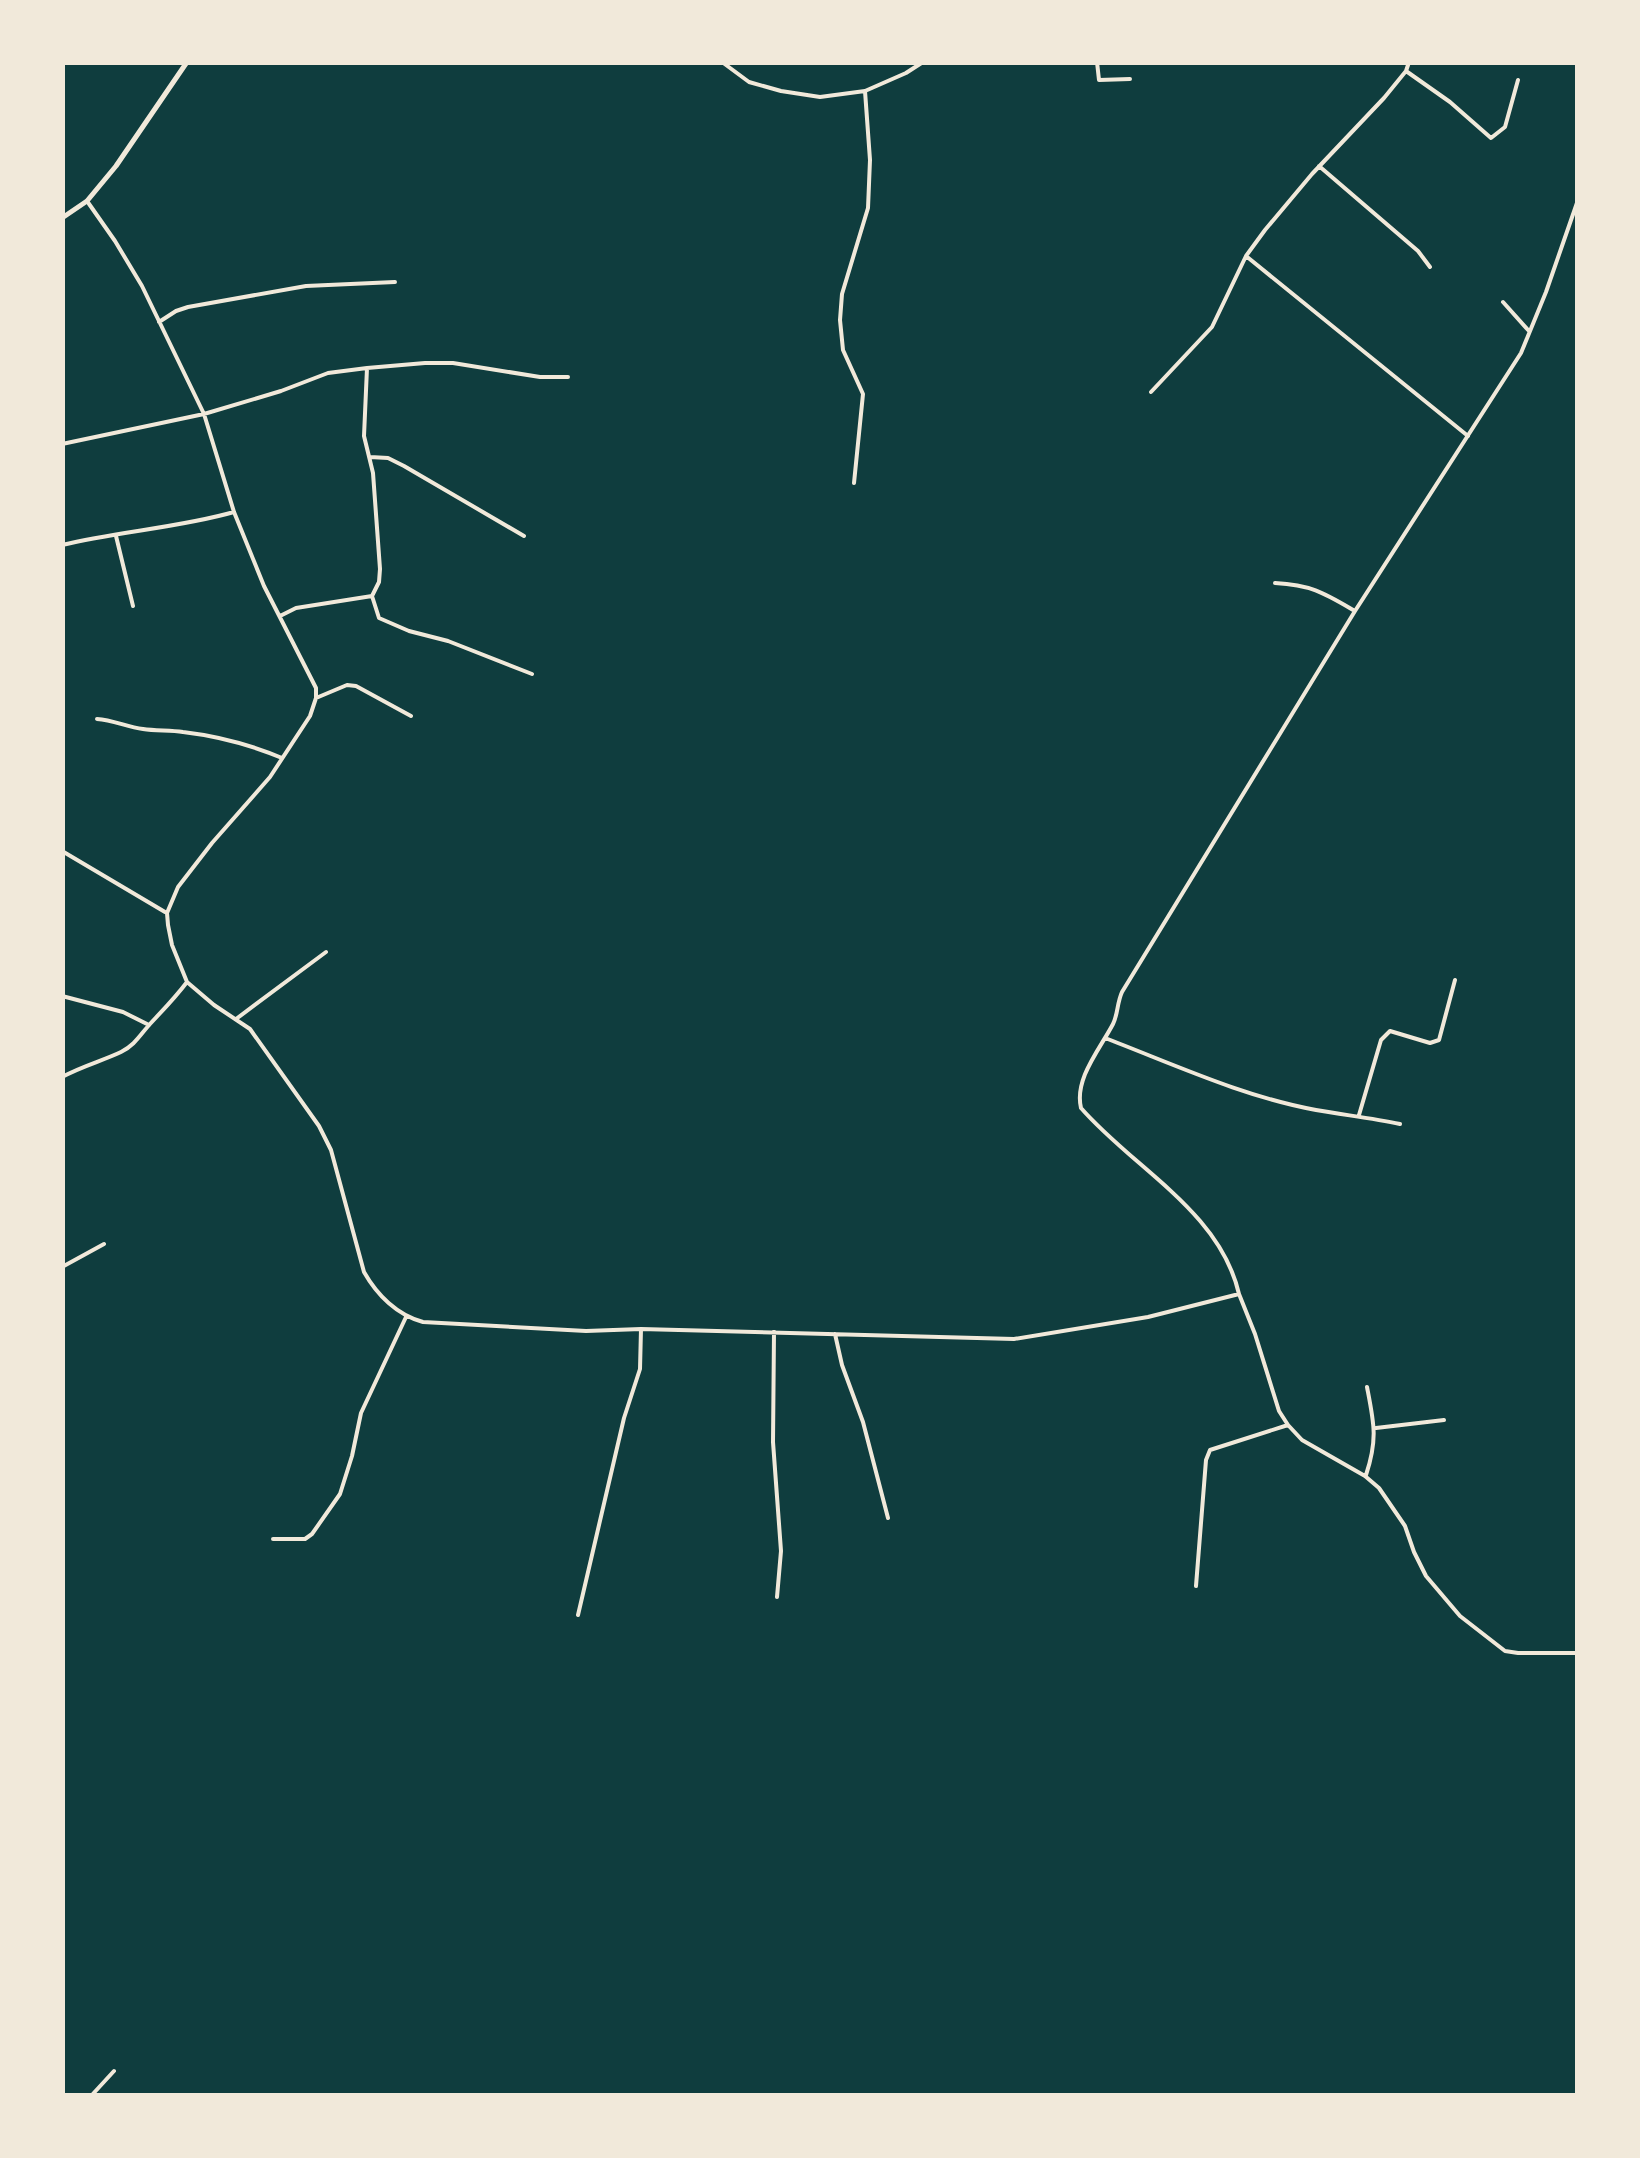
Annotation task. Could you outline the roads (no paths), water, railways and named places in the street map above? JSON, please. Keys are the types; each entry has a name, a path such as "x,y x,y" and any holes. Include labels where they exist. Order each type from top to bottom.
{"street":[{"path":"62,218 87,202 116,166 187,62"},
{"path":"722,62 749,82 820,98 865,91 906,74 922,62"},
{"path":"1096,62 1099,80 1130,79"},
{"path":"1151,392 1212,327 1246,256 1265,230 1384,98 1409,62"},
{"path":"1406,71 1491,138 1506,127 1518,80"},
{"path":"854,483 863,394 843,350 840,320 842,294 868,208 870,160 865,91"},
{"path":"1319,166 1418,251 1430,267"},
{"path":"1578,200 1521,353 1355,611 1122,992 1115,1022 1079,1097 1081,1108 1195,1216 1228,1260 1279,1412 1288,1425 1302,1440 1379,1488 1404,1526 1426,1576 1460,1616 1504,1650 1578,1653"},
{"path":"87,202 133,271 204,414 234,512 278,616 312,680 316,698 310,716 270,777 178,887 167,914 172,945 187,982 250,1029 320,1126 331,1150 364,1272 374,1290 406,1318 422,1322 586,1331 642,1329 1014,1339 1148,1317 1239,1294"},
{"path":"1246,256 1468,436"},
{"path":"159,322 188,308 306,286 395,282"},
{"path":"1503,302 1530,330"},
{"path":"62,444 204,414 328,374 367,368 454,363 540,378 568,378"},
{"path":"367,368 364,436 370,457 380,569 372,596 379,618 409,631 448,640 532,674"},
{"path":"370,457 388,458 404,466 524,536"},
{"path":"62,545 202,522 234,512"},
{"path":"116,536 133,606"},
{"path":"1275,584 1298,584 1319,590 1355,611"},
{"path":"278,616 296,608 372,596"},
{"path":"316,698 347,685 356,686 411,716"},
{"path":"97,719 223,740 282,758"},
{"path":"62,850 167,914"},
{"path":"236,1019 326,952"},
{"path":"1359,1115 1381,1040 1390,1031 1430,1043 1439,1040 1455,980"},
{"path":"62,1078 135,1044 187,982"},
{"path":"62,996 123,1012 149,1025"},
{"path":"1105,1038 1253,1094 1315,1110 1400,1124"},
{"path":"62,1267 104,1244"},
{"path":"273,1539 298,1540 312,1534 340,1494 361,1413 406,1318"},
{"path":"578,1615 624,1418 640,1370 642,1329"},
{"path":"774,1332 772,1442 781,1552 777,1596"},
{"path":"835,1334 888,1518"},
{"path":"1365,1476 1376,1428 1367,1386"},
{"path":"1376,1428 1444,1420"},
{"path":"1196,1586 1210,1450 1288,1425"},
{"path":"90,2096 114,2071"}]}
